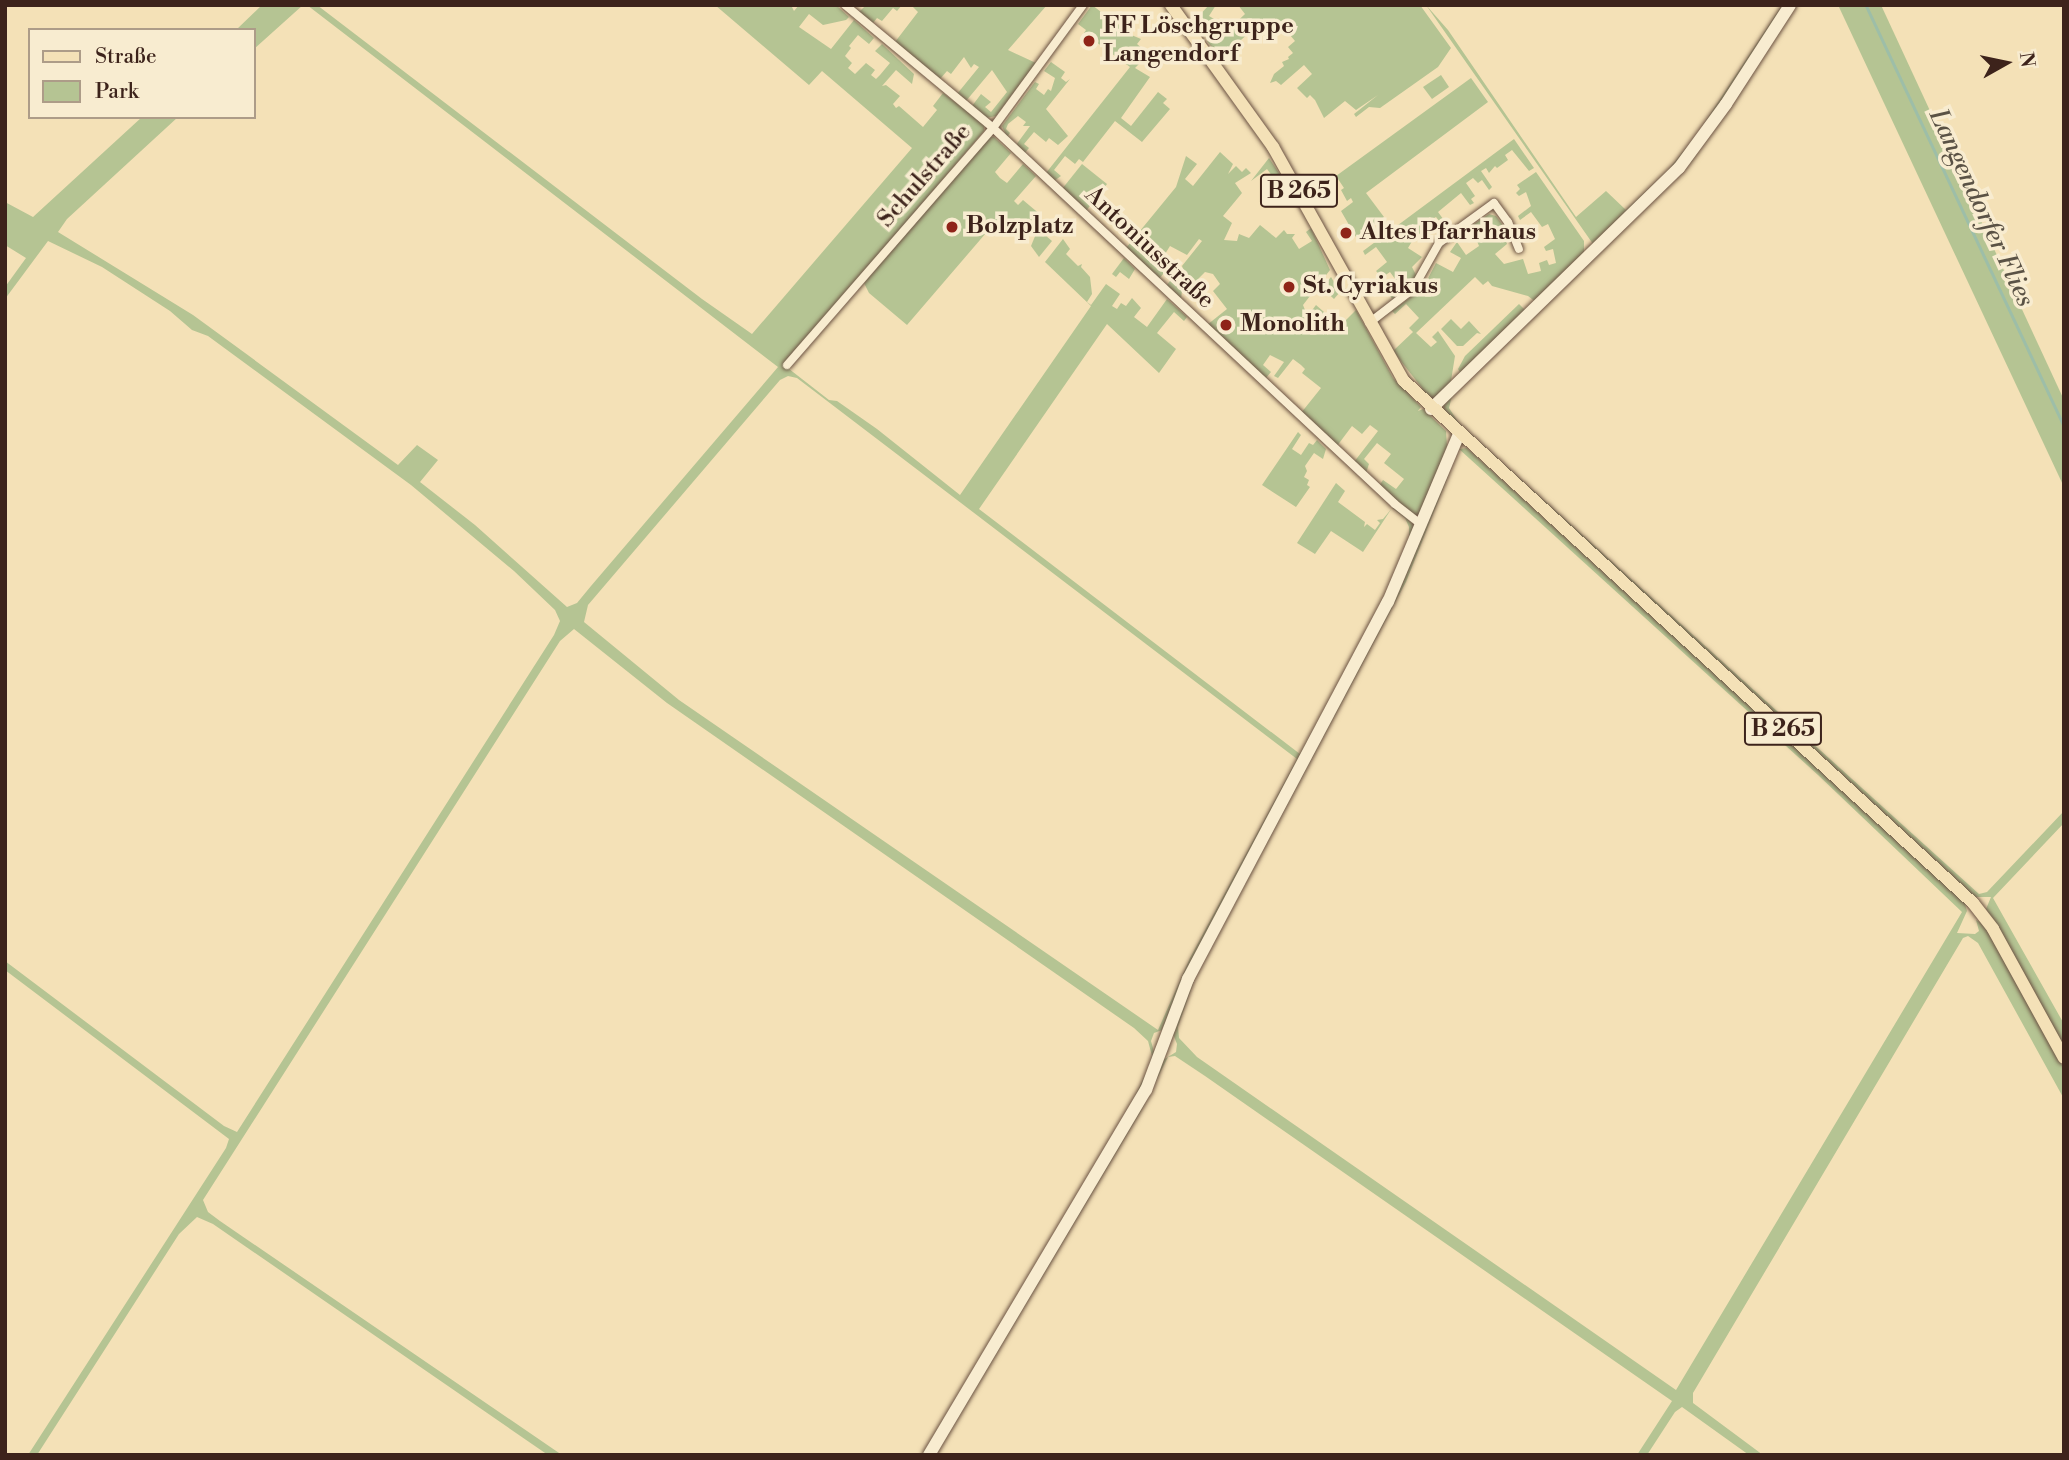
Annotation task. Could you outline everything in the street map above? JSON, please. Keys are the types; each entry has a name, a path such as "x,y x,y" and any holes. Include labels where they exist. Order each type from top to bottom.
{"main road":[{"name":"B 265","path":"1171,5 1273,147 1398,374 1431,409 1973,903 1993,929 2064,1058"}],"street":[{"name":"Antoniusstraße","path":"845,5 993,128 1403,511 1421,524"},
{"name":"Schulstraße","path":"787,365 993,128 1083,5"},
{"path":"1431,409 1679,168 1726,104 1790,5"},
{"path":"1368,323 1413,289 1439,243 1494,203 1508,222 1519,249"},
{"path":"929,1455 1137,1107 1152,1077 1188,979 1388,602 1459,434"}],"green space":[{"path":"262,5 303,5 256,47 256,28 238,28"},
{"path":"307,5 317,5 702,299 752,334 912,148 822,71 809,85 715,5 791,5 794,11 799,5 836,5 849,17 846,20 823,25 809,14 799,27 831,49 854,20 874,38 869,44 858,35 849,46 851,48 845,56 852,63 848,68 855,74 866,63 875,70 871,75 876,79 880,75 890,63 875,51 882,44 914,74 912,84 896,70 882,86 886,85 900,96 893,104 896,108 899,106 923,127 937,110 933,106 943,93 984,124 984,131 784,365 829,400 837,401 877,429 960,495 1091,306 1045,262 1063,239 1070,249 1066,254 1078,266 1082,264 1081,267 1090,277 1092,294 1087,302 1091,305 1106,284 1120,294 1112,306 1117,309 1121,303 1126,306 1132,298 1141,308 1134,317 1147,327 1167,299 1187,317 1184,321 1174,312 1157,333 1176,349 1159,373 1107,324 979,509 1300,754 1386,595 1409,537 1405,518 1392,508 1413,524 1414,527 1386,600 1162,1030 1154,1033 1151,1041 1155,1055 1149,1075 926,1455 922,1455 1126,1114 1150,1065 1152,1056 1148,1041 1134,1028 667,703 574,629 560,641 203,1200 208,1212 220,1221 562,1455 548,1455 213,1224 197,1217 179,1234 37,1455 28,1455 226,1148 229,1139 5,970 5,961 224,1126 237,1132 554,635 560,621 555,610 514,571 411,485 208,336 192,330 170,311 102,267 48,241 5,299 5,287 26,258 5,245 5,202 33,217 140,119 176,119 67,219 58,232 193,315 398,465 417,445 438,460 420,482 475,525 567,607 577,603 778,367","holes":["788,376 797,378 1297,759 1190,958 1158,1030 679,700 584,622 588,605 780,380"]},
{"path":"866,5 902,5 897,11 893,8 882,21 877,18 873,23 859,12"},
{"path":"911,5 1047,5 1008,50 1036,63 996,116 986,118 972,106 981,94 991,102 985,107 991,112 1007,92 992,70 966,101 957,94 979,67 974,64 971,68 964,57 951,74 947,71 940,79 895,42 918,12"},
{"path":"1092,5 1118,25 1123,20 1129,34 1141,39 1137,44 1144,50 1139,57 1143,60 1135,68 1150,77 1121,118 1131,126 1158,92 1167,99 1163,103 1170,109 1142,142 1115,121 1083,162 1079,159 1075,164 1065,156 1054,170 1061,176 1054,181 1046,173 1130,67 1084,33 1086,30 1078,24"},
{"path":"1209,5 1216,5 1209,16 1221,23 1203,35 1195,20"},
{"path":"1238,5 1420,5 1451,48 1438,67 1380,108 1369,107 1356,117 1354,114 1378,95 1356,110 1345,101 1324,118 1315,100 1310,95 1307,98 1297,88 1312,74 1304,65 1281,85 1276,81 1270,83 1274,74 1284,66 1282,62 1289,59 1293,53 1288,47 1295,41 1279,22 1263,35 1256,27 1220,58 1207,41 1228,30 1245,14"},
{"path":"1426,5 1448,30 1576,217 1606,191 1626,210 1667,171 1695,137 1782,5 1787,5 1689,152 1593,244"},
{"path":"1793,5 1797,5 1692,161 1452,396 1449,408 1459,423 1979,894 1987,892 2064,811 2064,823 1993,898 2064,1024 2064,1047 1986,909 1991,897 1975,897 1444,411 1444,403 1672,179"},
{"path":"1838,5 1881,5 2064,400 2064,487"},
{"path":"1051,62 1065,72 1061,78 1066,82 1070,79 1046,109 1068,136 1058,145 1049,138 1046,142 1034,132 1024,144 1029,148 1024,154 1016,145 1030,126 1023,126 1026,122 1018,116 1008,124 1006,129 1010,133 1007,137 1002,126 1035,82 1039,84 1036,89 1044,95 1048,89 1051,91 1055,78 1044,71"},
{"path":"1441,75 1449,87 1432,99 1423,87"},
{"path":"1471,78 1488,102 1366,193 1384,217 1356,237 1341,211 1353,202 1351,198 1347,201 1341,190 1344,188 1336,176"},
{"path":"989,137 994,137 1011,153 995,172 1000,178 1007,183 1023,164 1036,176 1014,201 1018,205 1023,200 1042,216 1021,240 998,219 907,325 869,293 864,283"},
{"path":"1514,139 1534,168 1529,171 1512,150 1505,155 1508,160 1497,168 1495,166 1489,173 1486,168 1481,171 1492,187 1489,190 1482,180 1478,183 1473,178 1466,183 1475,196 1471,199 1474,203 1470,205 1461,193 1438,212 1446,223 1443,226 1436,217 1430,217 1419,225 1430,236 1427,238 1414,231 1411,235 1414,238 1408,248 1422,257 1412,267 1416,275 1410,286 1392,299 1390,296 1401,287 1390,272 1378,280 1376,277 1379,274 1376,271 1387,262 1376,247 1365,255 1363,251"},
{"path":"1220,152 1233,164 1228,174 1236,166 1242,172 1246,168 1251,173 1235,183 1242,193 1223,216 1232,223 1224,240 1237,241 1239,234 1249,238 1260,225 1276,238 1284,230 1287,234 1295,234 1292,238 1299,249 1312,241 1306,232 1311,228 1330,270 1303,305 1305,310 1310,313 1316,305 1324,312 1317,322 1320,324 1324,319 1337,329 1356,310 1393,378 1421,407 1418,411 1423,409 1446,431 1447,446 1420,514 1414,516 1379,486 1383,480 1396,489 1404,479 1384,463 1391,454 1377,443 1364,459 1369,464 1366,473 1354,462 1378,431 1370,425 1362,434 1352,426 1337,446 1301,413 1321,388 1302,373 1305,369 1301,365 1293,359 1278,378 1274,376 1284,362 1270,355 1263,365 1271,372 1265,379 1207,325 1227,309 1213,291 1220,284 1213,274 1205,272 1198,279 1198,283 1193,278 1182,291 1181,299 1166,286 1174,276 1180,290 1187,281 1182,266 1202,241 1199,239 1187,255 1170,246 1160,262 1168,268 1159,279 1126,248 1176,187 1186,156 1197,164 1185,179 1193,186"},
{"path":"1269,158 1281,176 1276,181 1267,169 1251,181"},
{"path":"1082,164 1107,184 1086,211 1062,189"},
{"path":"1536,172 1584,241 1584,254 1537,303 1528,296 1492,286 1488,281 1483,285 1475,277 1416,333 1431,347 1437,342 1432,337 1438,331 1455,356 1450,387 1431,399 1420,390 1422,388 1393,351 1413,332 1409,328 1419,318 1406,304 1395,314 1392,311 1423,288 1436,263 1453,272 1461,258 1450,252 1457,242 1466,255 1479,246 1471,226 1489,214 1496,216 1502,224 1507,244 1495,254 1504,264 1523,259 1528,274 1541,271 1539,263 1547,260 1549,265 1556,263 1553,249 1546,251 1544,247 1555,239 1548,224 1542,227 1531,212 1520,220 1518,216 1531,206 1526,192 1519,196 1516,193 1520,189 1517,185"},
{"path":"1038,229 1052,241 1039,257 1031,246"},
{"path":"1124,258 1135,269 1129,279 1120,272 1116,277 1112,274"},
{"path":"1331,277 1340,292 1334,299 1322,288"},
{"path":"1519,304 1526,311 1461,374 1458,369 1465,356"},
{"path":"1451,319 1461,329 1469,321 1481,334 1477,333 1463,346 1457,346 1441,329"},
{"path":"1298,432 1301,435 1292,449 1301,455 1309,443 1313,445 1317,440 1326,449 1323,459 1314,453 1305,466 1307,471 1304,477 1309,480 1307,485 1310,487 1296,507 1262,485"},
{"path":"1467,448 1964,901 1967,911 1957,933 1975,934 1979,931 1976,920 1984,924 2064,1069 2064,1099 1978,943 1968,936 1963,938 1693,1393 1693,1403 1763,1455 1749,1455 1682,1407 1675,1412 1647,1455 1637,1455 1672,1401 1205,1076 1175,1056 1168,1057 1141,1111 936,1455 1163,1060 1176,1052 1177,1044 1173,1034 1177,1013 1449,474 1406,582 1195,978 1178,1027 1179,1038 1197,1057 1676,1390 1962,912 1818,775 1459,449"},
{"path":"1336,483 1345,491 1338,502 1365,522 1364,527 1367,524 1375,530 1380,523 1377,520 1383,519 1391,509 1363,552 1331,531 1315,554 1297,543"}],"waterway":[{"name":"Langendorfer Flies","path":"1866,5 2064,426"}],"place":[{"name":"FF Löschgruppe Langendorf","path":"1089,41"},
{"name":"Bolzplatz","path":"952,227"},
{"name":"Altes Pfarrhaus","path":"1346,233"},
{"name":"St. Cyriakus","path":"1289,287"},
{"name":"Monolith","path":"1226,325"}]}
